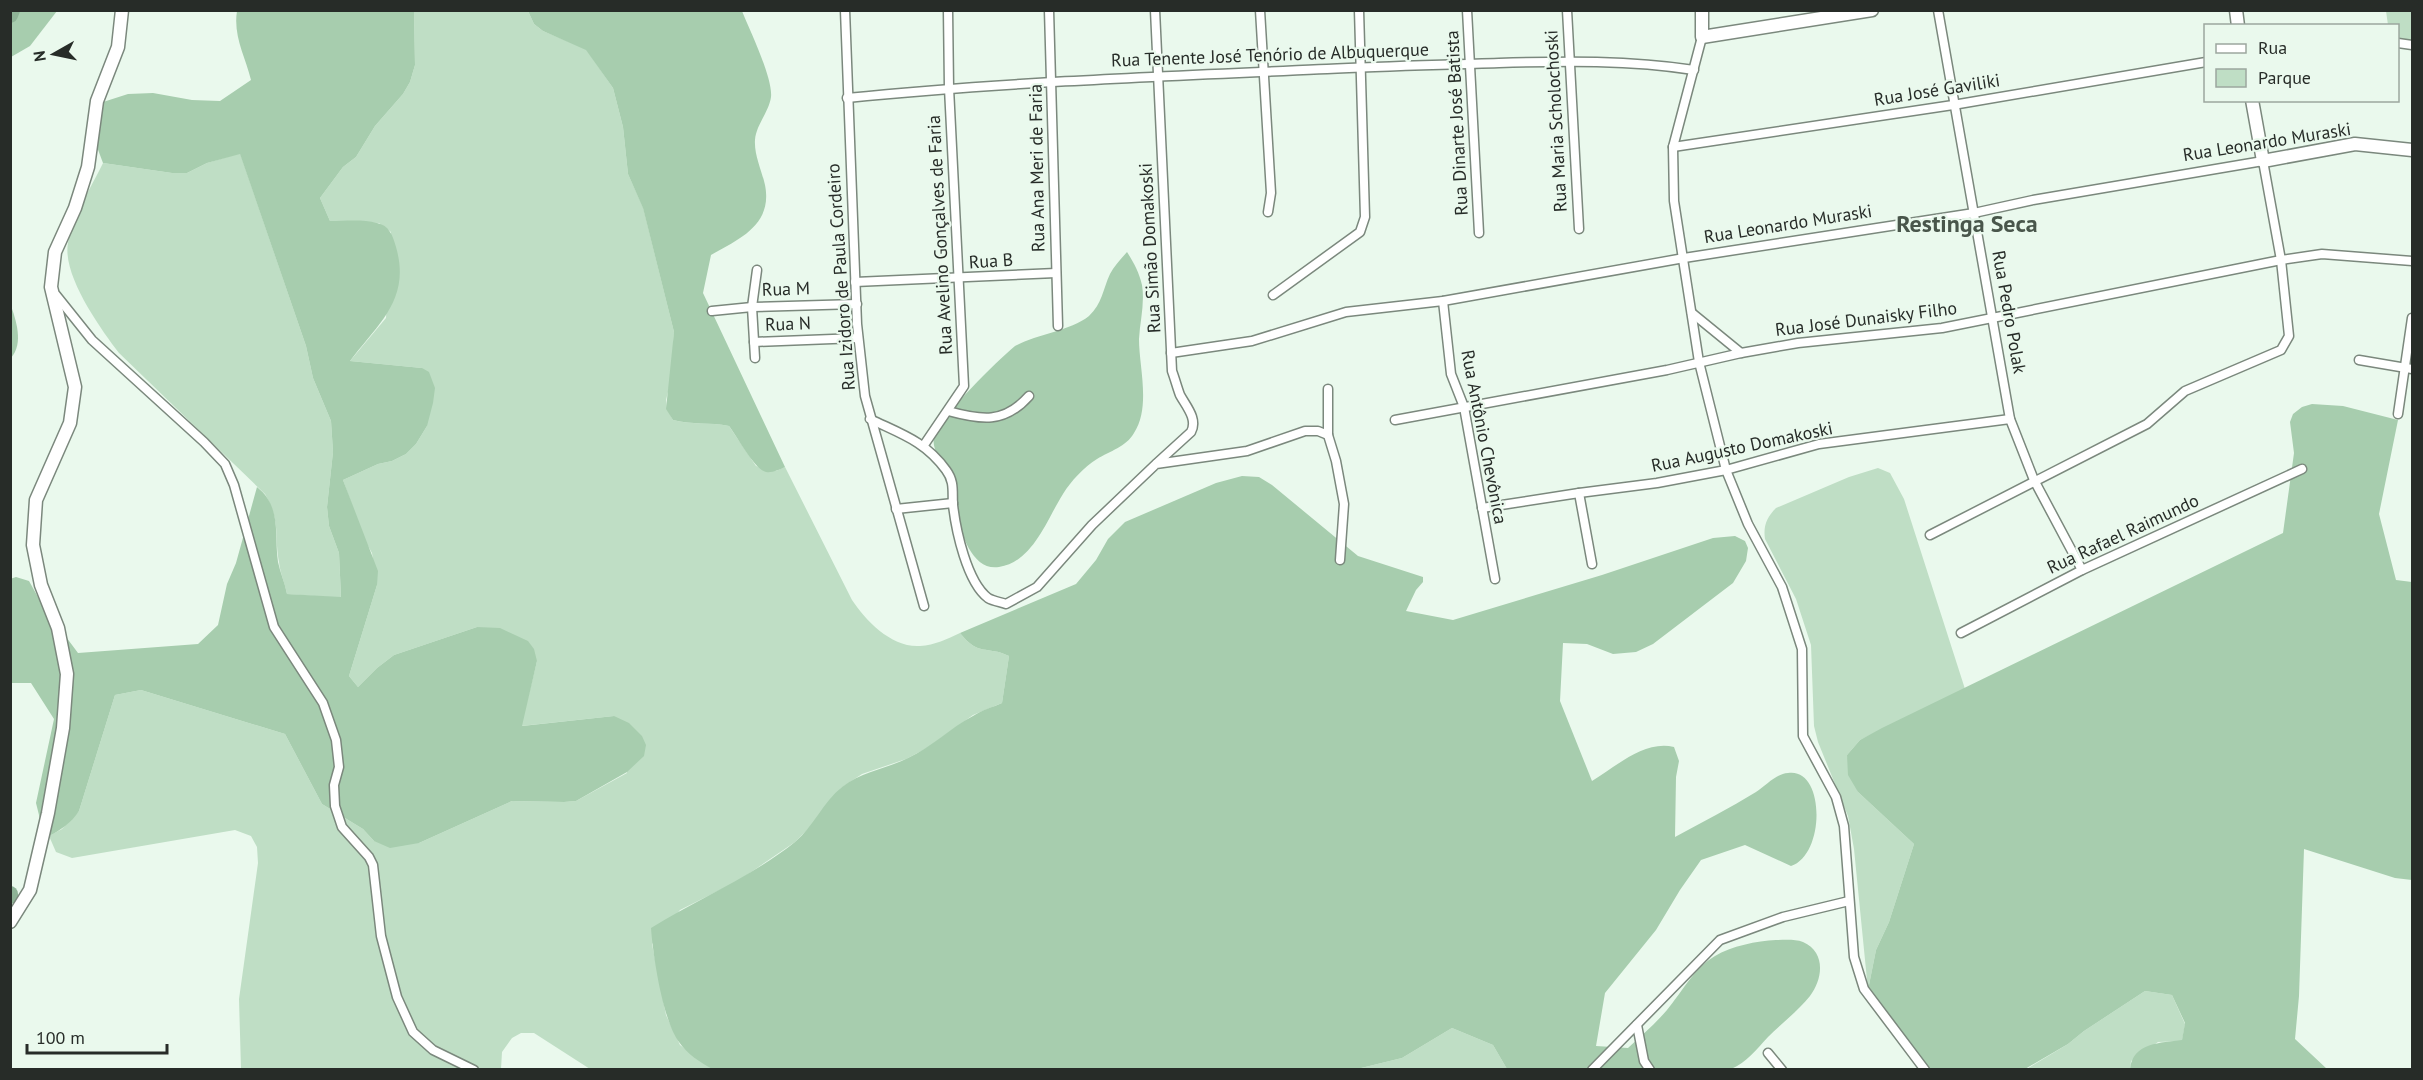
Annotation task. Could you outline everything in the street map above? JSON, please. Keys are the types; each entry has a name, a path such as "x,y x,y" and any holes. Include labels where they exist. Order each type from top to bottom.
{"street":[{"path":"10,922 30,890 48,813 63,728 67,674 58,628 41,585 33,545 36,500 70,423 75,387 51,287 55,252 75,208 88,167 97,101 118,47 123,10"},
{"name":"Rua Izidoro de Paula Cordeiro","path":"844,10 858,338 870,419 924,606"},
{"name":"Rua Avelino Gonçalves de Faria","path":"924,445 964,386 948,10"},
{"name":"Rua Ana Meri de Faria","path":"1049,10 1058,326"},
{"name":"Rua Simão Domakoski","path":"1155,10 1172,371 1179,393 1192,416 1194,426 1191,432 1156,464"},
{"path":"1260,10 1271,193 1268,212"},
{"path":"1273,295 1360,232 1365,217 1359,10"},
{"name":"Rua Dinarte José Batista","path":"1467,10 1479,233"},
{"name":"Rua Maria Scholochoski","path":"1567,10 1579,229"},
{"path":"1702,10 1702,37 1673,147 1674,201 1699,362 1726,470 1748,524 1782,587 1802,649 1803,736 1836,797 1844,826 1854,957 1864,989 1925,1070"},
{"path":"1702,37 1872,10"},
{"name":"Rua Pedro Polak","path":"1938,10 1953,105 1994,316 2010,419 2034,480 2082,570"},
{"name":"Rua Tenente José Tenório de Albuquerque","path":"848,98 1052,81 1360,67 1568,61 1659,64 1694,70"},
{"name":"Rua José Gaviliki","path":"1673,147 1953,105 2204,62"},
{"path":"1930,535 2147,424 2185,391 2215,376 2281,350 2289,336 2281,260 2252,102"},
{"name":"Rua Leonardo Muraski","path":"1171,353 1252,341 1346,312 1443,301 1684,258 1974,213 2033,200 2355,144 2412,150"},
{"name":"Rua José Dunaisky Filho","path":"1395,420 1667,370 1798,343 1942,328 2281,260 2322,254 2412,261"},
{"path":"755,358 752,307 757,270"},
{"name":"Rua B","path":"855,282 1056,273"},
{"path":"51,287 92,340 225,464 234,485 274,627 323,704 336,740 339,767 334,785 335,806 342,827 373,865 381,936 396,997 412,1032 433,1050 474,1070"},
{"name":"Rua Antônio Chevônica","path":"1443,301 1451,374 1464,407 1495,579"},
{"name":"Rua M","path":"712,311 752,307 857,304"},
{"path":"1692,313 1741,353"},
{"path":"2398,414 2408,368 2412,318"},
{"name":"Rua N","path":"754,342 858,338"},
{"path":"2359,360 2408,368"},
{"path":"1328,388 1328,435 1336,461 1344,504 1340,560"},
{"path":"948,411 971,417 991,418 1006,415 1018,409 1029,396"},
{"path":"870,419 924,445 946,470 951,479 959,536 972,580 989,599 1006,604 1036,587 1092,525 1156,464 1247,451 1305,431 1318,431 1328,435"},
{"name":"Rua Augusto Domakoski","path":"1482,508 1657,483 1726,470 1819,444 2010,419"},
{"name":"Rua Rafael Raimundo","path":"1961,633 2082,570 2301,469"},
{"path":"1579,493 1592,564"},
{"path":"896,509 953,503"},
{"path":"1592,1070 1720,940 1783,917 1850,901"},
{"path":"1637,1025 1644,1061 1650,1070"},
{"path":"1768,1053 1782,1070"}],"green space":[{"path":"11,10 57,11 30,46 11,57"},
{"path":"237,11 414,11 415,65 410,82 403,94 375,126 356,157 343,167 320,198 330,221 366,221 385,226 393,239 400,265 396,296 390,309 350,361 422,368 429,372 435,388 427,426 416,444 406,454 343,480 378,571 377,585 349,676 358,687 394,655 477,627 500,628 528,641 534,649 537,661 522,726 614,716 629,723 642,736 646,745 644,756 627,772 576,801 512,801 419,843 390,848 374,841 363,829 322,804 285,734 141,690 115,695 79,811 66,826 49,836 42,827 36,803 54,719 31,683 11,683 10,579 16,577 29,581 43,606 78,653 198,644 218,625 227,584 236,563 257,487 265,495 274,512 278,562 287,594 341,597 339,553 329,526 327,507 333,452 331,421 313,378 306,346 240,154 207,163 187,173 103,163 91,131 100,103 128,94 153,93 192,100 220,101 251,80 238,37"},
{"path":"414,11 528,11 534,24 543,31 586,49 613,88 623,127 628,174 643,207 674,332 671,380 666,400 667,409 673,420 729,426 756,466 776,471 785,467 852,600 881,632 900,643 920,646 936,643 960,633 978,648 1009,656 1002,703 973,715 927,748 906,759 862,774 841,788 812,825 795,842 738,881 680,910 652,944 666,1015 680,1045 712,1069 590,1069 534,1033 521,1033 512,1038 502,1052 501,1069 241,1069 239,999 258,863 257,847 251,836 235,830 72,858 56,852 49,836 62,829 79,811 115,695 141,690 285,734 322,804 363,829 374,841 419,843 512,801 576,801 627,773 614,716 521,726 537,661 477,627 394,655 358,687 349,676 377,585 372,553 364,539 343,480 406,454 416,444 427,426 422,368 350,361 386,318 391,232 379,223 330,221 320,198 343,167 356,157 375,126 403,94 410,82 415,65"},
{"path":"528,11 742,11 765,67 771,89 770,103 755,140 766,199 764,211 752,229 711,255 703,293 785,467 773,472 761,470 729,426 673,420 666,409 674,332 643,208 628,174 623,127 613,88 586,50 543,31 534,24"},
{"path":"2386,11 2412,11 2412,46 2399,42 2399,24 2388,24"},
{"path":"240,153 306,346 313,378 331,421 333,452 327,507 329,526 339,553 341,598 287,594 280,566 275,521 265,494 119,353 84,301 71,270 68,256 70,233 103,163 187,173 207,163"},
{"path":"1127,252 1138,272 1143,292 1139,339 1143,399 1139,423 1127,442 1092,462 1074,479 1038,538 1021,557 999,567 986,566 976,559 962,532 947,476 935,450 935,434 959,401 1015,346 1073,325 1089,316 1100,301 1112,271"},
{"path":"10,303 18,338 11,358"},
{"path":"2312,404 2343,406 2398,420 2379,514 2396,580 2412,582 2412,880 2395,878 2304,849 2299,996 2295,1039 2327,1069 2130,1069 2136,1054 2149,1045 2182,1040 2185,1023 2172,995 2145,991 2068,1044 2025,1069 1929,1069 1868,990 1876,950 1889,922 1914,844 1858,792 1848,775 1847,755 1860,740 1882,728 2283,533 2294,453 2290,422 2293,414 2302,407"},
{"path":"1878,468 1890,473 1904,499 1965,689 1860,740 1847,755 1858,792 1914,844 1889,922 1876,950 1868,990 1854,849 1848,816 1818,742 1814,726 1811,645 1796,599 1765,539 1765,526 1776,508 1849,477"},
{"path":"1242,476 1259,477 1272,485 1358,556 1423,577 1423,582 1416,590 1406,611 1453,620 1602,575 1713,538 1735,536 1745,541 1748,548 1746,561 1733,583 1653,644 1636,652 1613,654 1587,644 1563,643 1560,701 1592,781 1641,751 1652,747 1674,747 1679,761 1676,777 1675,837 1760,790 1775,778 1788,773 1800,775 1809,783 1814,797 1815,830 1810,846 1802,858 1791,866 1745,845 1701,860 1656,930 1605,993 1596,1046 1628,1048 1662,1015 1708,961 1729,949 1753,943 1793,940 1803,942 1816,952 1820,966 1818,982 1810,996 1795,1012 1751,1055 1731,1069 1507,1069 1493,1045 1452,1028 1402,1058 1353,1070 712,1069 698,1061 686,1050 673,1032 668,1019 654,955 651,928 778,855 802,836 829,800 842,787 866,774 917,754 980,712 1002,703 1009,656 978,648 960,633 1076,584 1096,560 1108,539 1125,522 1216,483"},
{"path":"2145,991 2172,995 2185,1024 2182,1041 2158,1042 2131,1061 2130,1069 2025,1070 2068,1044"},
{"path":"1452,1028 1493,1045 1507,1069 1353,1070 1402,1058"}],"waterway":[{"path":"10,15 12,10"}],"district":[{"name":"Restinga Seca","path":"1967,224"}]}
